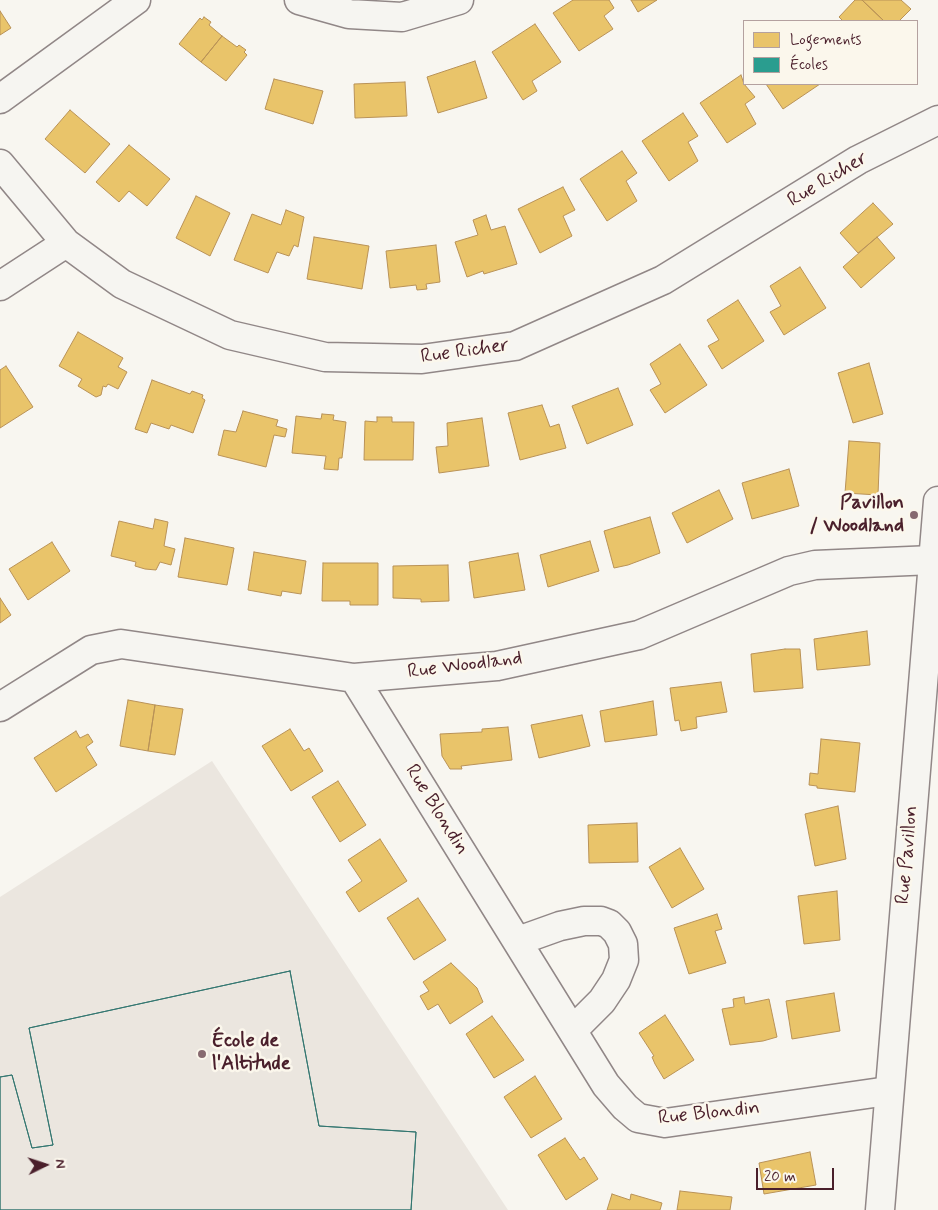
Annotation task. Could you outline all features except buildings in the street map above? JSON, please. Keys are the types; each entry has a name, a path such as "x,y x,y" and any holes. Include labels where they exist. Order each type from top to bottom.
{"street":[{"path":"0,99 136,0"},
{"path":"298,0 349,14 402,17 459,0"},
{"name":"Rue Richer","path":"0,164 66,243 122,284 230,335 325,357 422,359 515,346 663,280 858,160 938,120"},
{"path":"0,286 66,243"},
{"name":"Rue Pavillon","path":"880,1210 888,1091 938,501"},
{"name":"Rue Woodland","path":"0,707 91,650 120,644 354,678 497,666 640,635 789,571 815,565 933,560"},
{"name":"Rue Blondin","path":"354,678 606,1085 625,1107 638,1118 664,1123 888,1091"},
{"path":"518,941 560,926 584,921 601,921 609,924 617,932 623,944 624,960 616,980 602,1001 573,1030"}],"shaded area":[{"name":"École de l'Altitude","path":"212,761 508,1210 0,1210 0,897"}],"place":[{"name":"Pavillon / Woodland","path":"914,515"},
{"name":"École de l'Altitude","path":"202,1054"}]}
